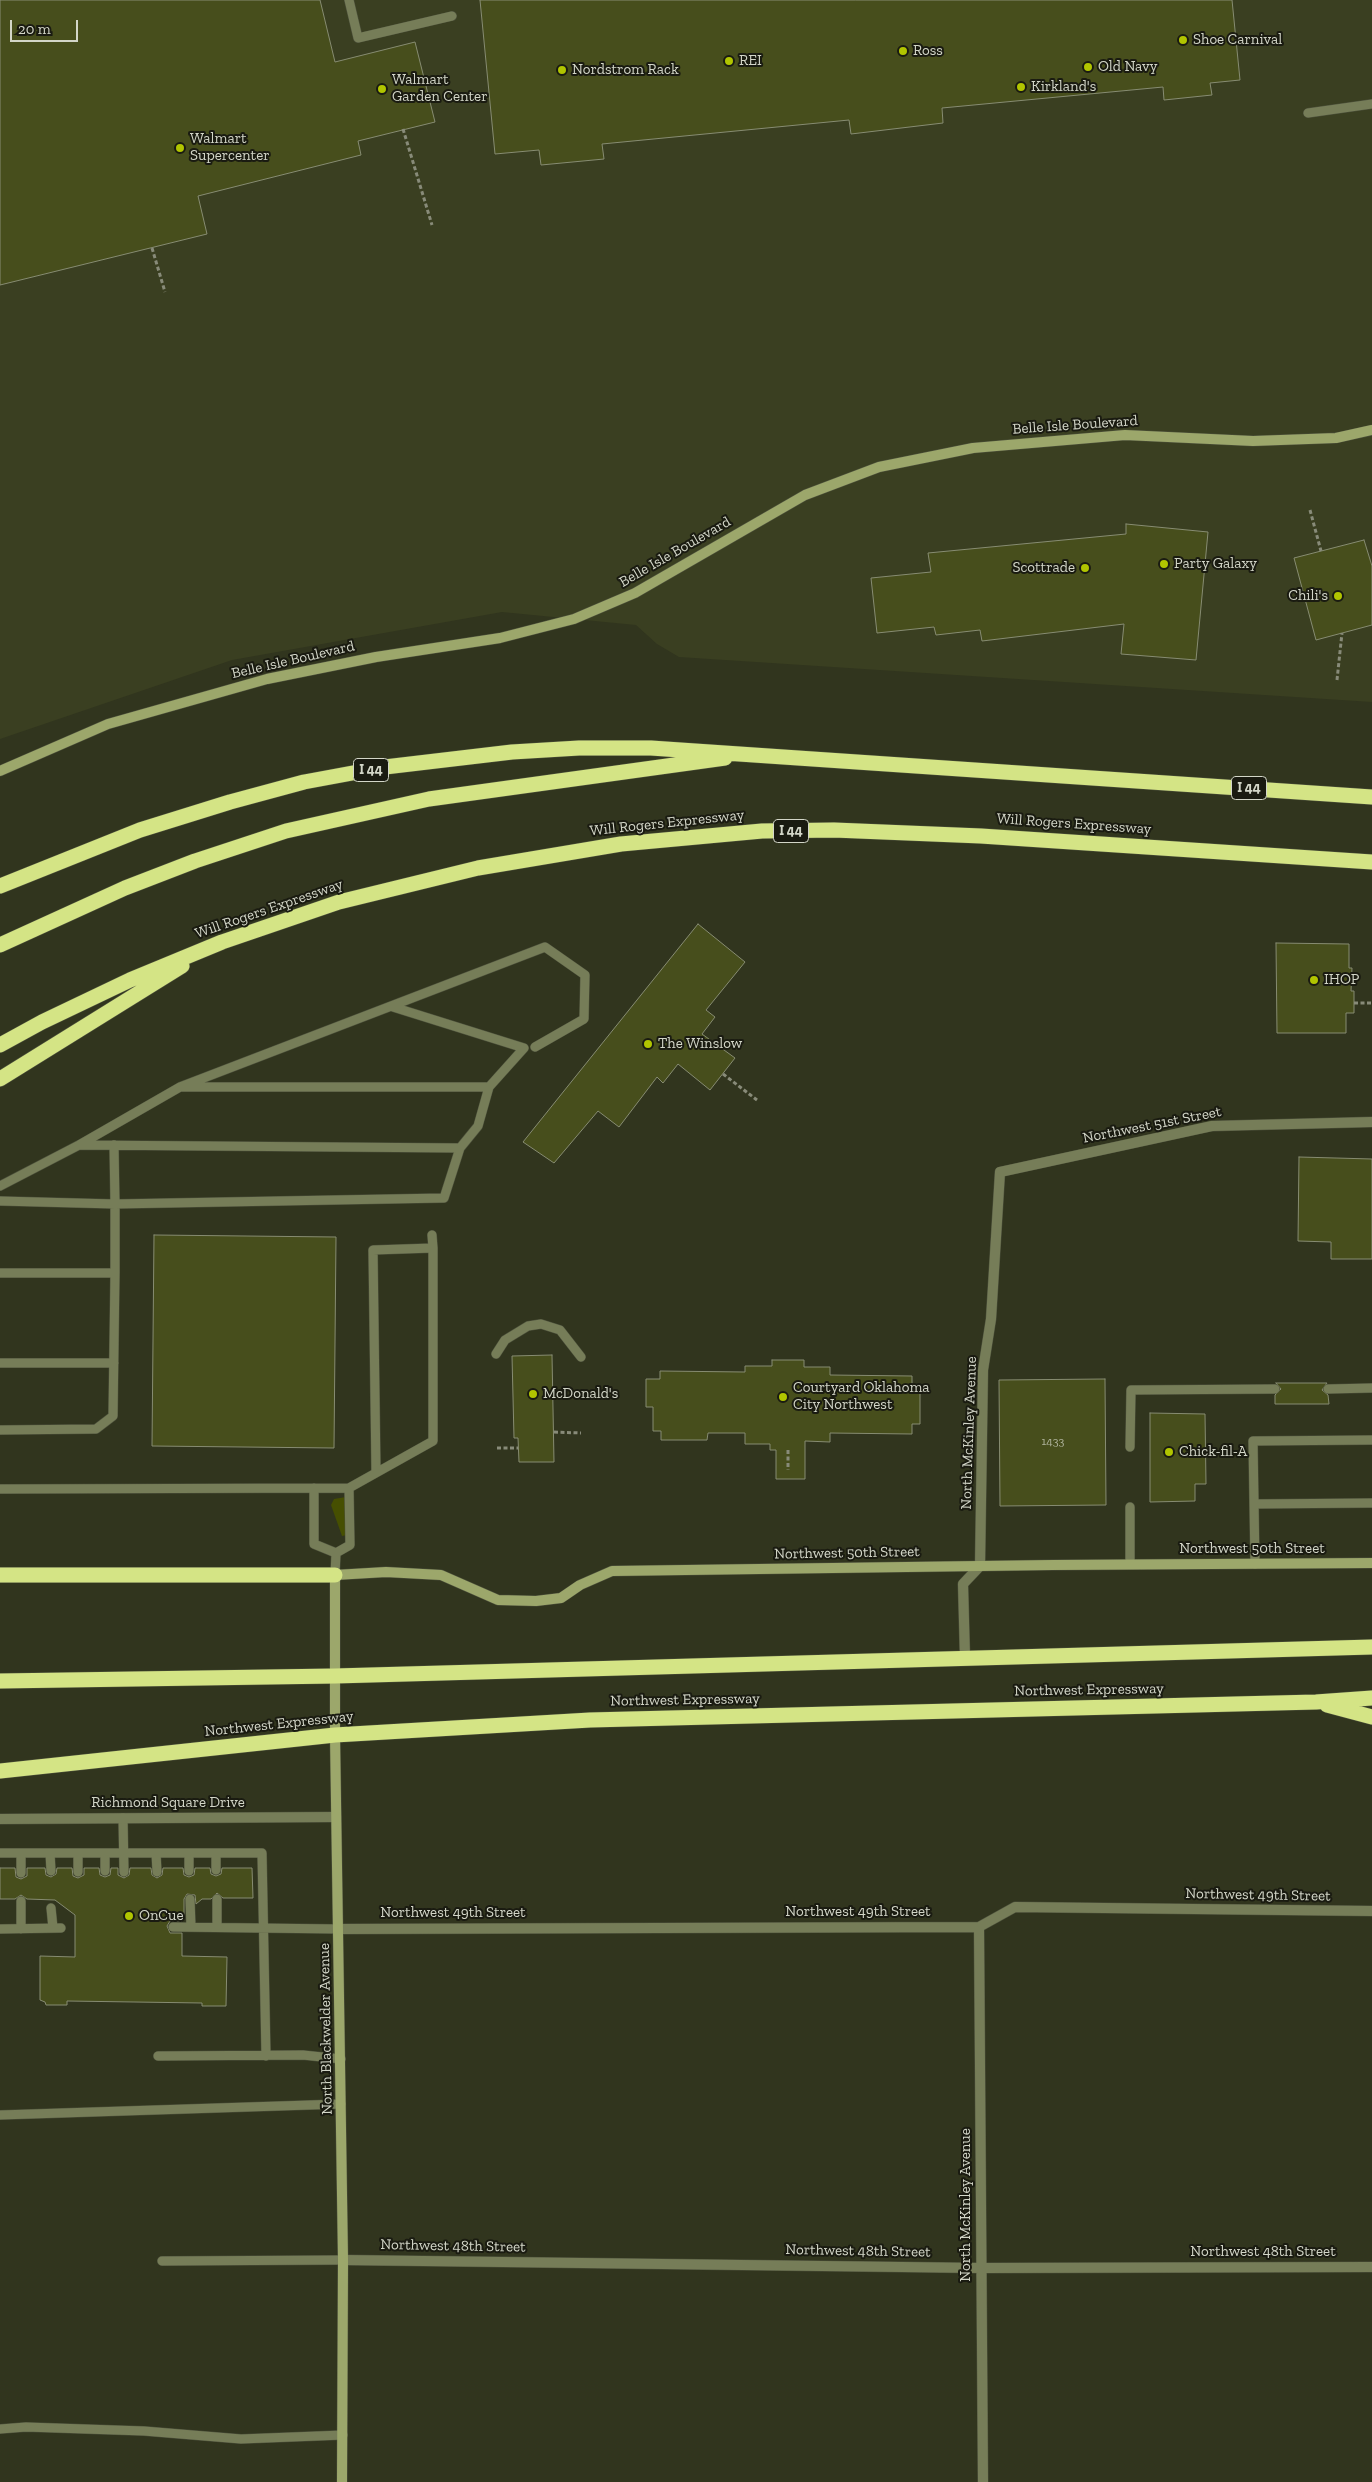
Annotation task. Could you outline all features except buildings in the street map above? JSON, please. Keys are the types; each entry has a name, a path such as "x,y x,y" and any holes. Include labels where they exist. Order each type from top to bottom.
{"highway":[{"name":"I 44","path":"0,886 140,830 230,802 304,782 385,767 456,758 579,748 651,748 759,754 1372,797"},
{"path":"0,945 125,888 195,861 295,829 429,800 759,754"},
{"name":"Will Rogers Expressway","path":"0,1045 42,1022 130,980 222,942 339,902 478,868 621,844 762,832 834,830 972,835 1372,862"},
{"path":"0,1079 222,942"},
{"path":"0,1575 335,1575"},
{"path":"0,1681 335,1676 1372,1647"},
{"name":"Northwest Expressway","path":"0,1770 335,1735 590,1720 1316,1702 1372,1698"},
{"path":"1316,1702 1372,1717"}],"street":[{"name":"Belle Isle Boulevard","path":"0,771 108,724 267,679 376,657 500,638 574,620 636,593 804,495 879,467 973,448 1125,435 1253,441 1336,438 1372,430"},
{"name":"Northwest 51st Street","path":"1000,1172 1212,1126 1372,1122"},
{"name":"North McKinley Avenue","path":"980,1566 983,1370 991,1319 1000,1172"},
{"name":"Northwest 50th Street","path":"335,1575 386,1572 441,1575 498,1600 536,1601 560,1598 580,1585 612,1571 1130,1564 1372,1563"},
{"path":"965,1658 963,1584 980,1566"},
{"name":"North Blackwelder Avenue","path":"335,1575 336,1817 342,2104 342,2482"},
{"name":"Richmond Square Drive","path":"0,1819 336,1817"},
{"name":"Northwest 49th Street","path":"339,1929 979,1927 1015,1907 1372,1911"},
{"name":"North McKinley Avenue","path":"979,1927 983,2482"},
{"name":"Northwest 48th Street","path":"343,2260 981,2268 1372,2267"}],"lane":[{"path":"349,0 358,38 452,16"},
{"path":"1308,113 1372,104"},
{"path":"0,1186 80,1145 180,1087 393,1007 545,947 585,975 584,1019 535,1047"},
{"path":"0,1201 114,1204 444,1198 460,1148 478,1126 489,1087 524,1048 393,1007"},
{"path":"180,1087 489,1087"},
{"path":"80,1145 460,1148"},
{"path":"0,1430 96,1429 113,1416 114,1145"},
{"path":"0,1489 349,1488 434,1441 432,1235"},
{"path":"376,1472 373,1250 433,1248"},
{"path":"0,1273 115,1273"},
{"path":"496,1354 505,1340 528,1326 541,1324 560,1330 581,1357"},
{"path":"0,1363 114,1363"},
{"path":"1328,1389 1372,1388"},
{"path":"1130,1447 1131,1390 1275,1389"},
{"path":"1254,1564 1253,1441 1372,1440"},
{"path":"314,1488 314,1544 336,1553"},
{"path":"336,1553 350,1545 349,1488"},
{"path":"1254,1504 1372,1503"},
{"path":"1130,1508 1130,1564"},
{"path":"335,1575 336,1553"},
{"path":"123,1818 124,1872"},
{"path":"0,1853 262,1853 266,2056"},
{"path":"21,1853 21,1873"},
{"path":"50,1853 50,1871"},
{"path":"78,1853 78,1872"},
{"path":"105,1853 105,1871"},
{"path":"156,1853 156,1872"},
{"path":"189,1853 190,1871"},
{"path":"216,1853 216,1870"},
{"path":"190,1899 191,1927"},
{"path":"217,1899 217,1927"},
{"path":"21,1901 21,1929"},
{"path":"0,1929 57,1928 51,1908"},
{"path":"173,1928 264,1927 339,1929"},
{"path":"158,2056 303,2055 341,2059"},
{"path":"0,2115 342,2104"},
{"path":"162,2261 343,2260"},
{"path":"0,2428 26,2427 144,2431 241,2439 343,2435"}],"path":[{"path":"403,129 432,225"},
{"path":"152,248 165,292"},
{"path":"1310,510 1321,551"},
{"path":"1337,680 1342,633"},
{"path":"1354,1003 1372,1003"},
{"path":"723,1074 757,1100"},
{"path":"554,1432 581,1433"},
{"path":"498,1448 518,1448"},
{"path":"788,1450 788,1470"}],"shaded area":[{"path":"0,0 1372,0 1372,702 679,657 657,644 636,625 502,612 232,660 0,739"}],"green space":[{"path":"352,1496 347,1535 342,1536 331,1505 334,1499"}],"place":[{"name":"Shoe Carnival","path":"1183,40"},
{"name":"Ross","path":"903,51"},
{"name":"REI","path":"729,61"},
{"name":"Old Navy","path":"1088,67"},
{"name":"Nordstrom Rack","path":"562,70"},
{"name":"Kirkland's","path":"1021,87"},
{"name":"Walmart Garden Center","path":"382,89"},
{"name":"Walmart Supercenter","path":"180,148"},
{"name":"Party Galaxy","path":"1164,564"},
{"name":"Scottrade","path":"1085,568"},
{"name":"Chili's","path":"1338,596"},
{"name":"IHOP","path":"1314,980"},
{"name":"The Winslow","path":"648,1044"},
{"name":"McDonald's","path":"533,1394"},
{"name":"Courtyard Oklahoma City Northwest","path":"783,1397"},
{"name":"Chick-fil-A","path":"1169,1452"},
{"name":"OnCue","path":"129,1916"}]}
